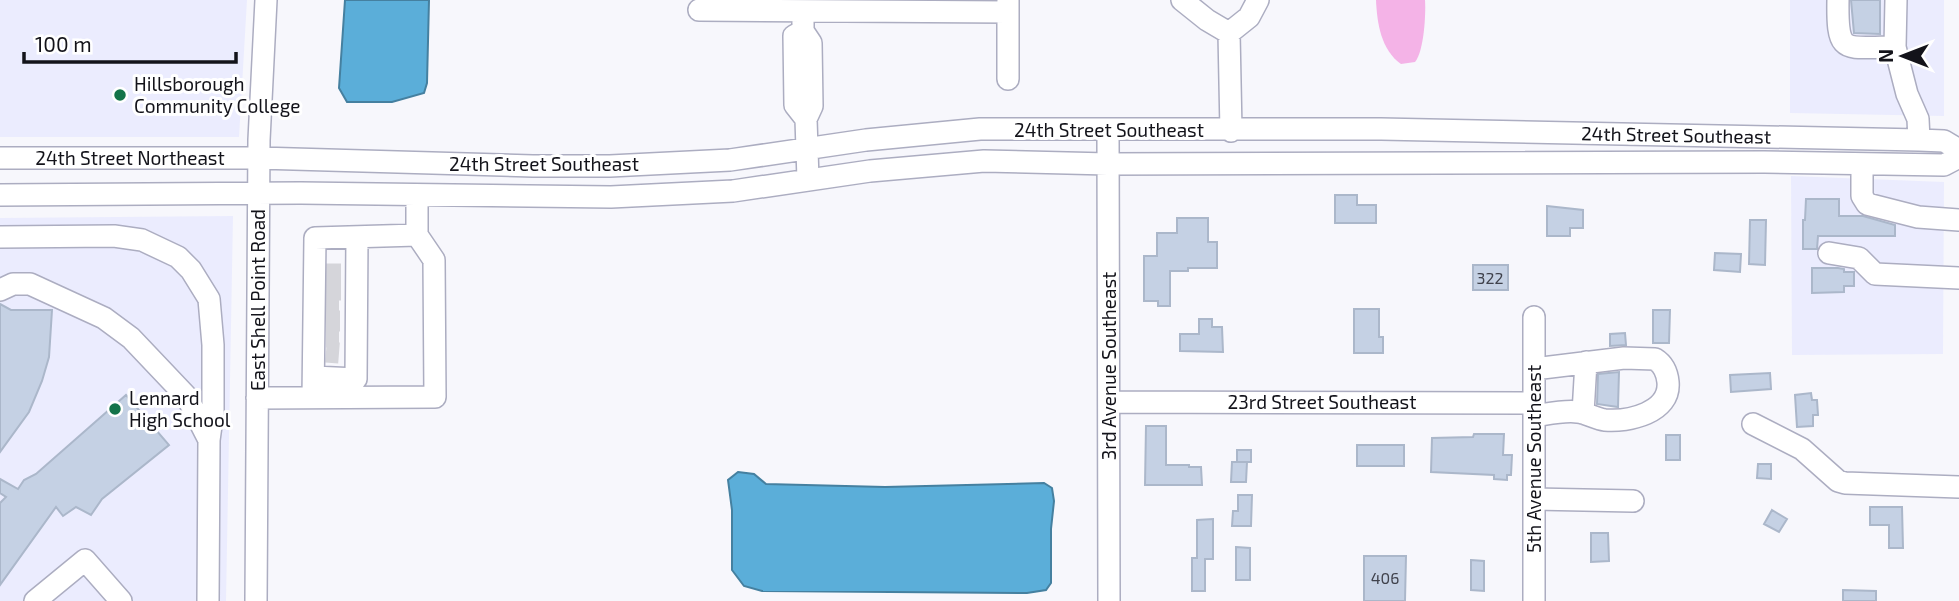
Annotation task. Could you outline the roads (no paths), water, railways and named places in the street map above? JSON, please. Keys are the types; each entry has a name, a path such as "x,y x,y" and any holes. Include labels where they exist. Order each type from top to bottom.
{"street":[{"name":"East Shell Point Road","path":"256,601 259,158 266,0"},
{"path":"1182,0 1229,33"},
{"path":"1229,33 1249,17 1258,0"},
{"path":"1838,0 1838,32 1841,40 1849,47 1895,47"},
{"path":"1896,0 1895,47 1907,94 1918,119 1919,140"},
{"path":"699,10 803,21 1008,6 1008,79"},
{"path":"803,21 794,36 795,105 806,118 808,180"},
{"path":"1229,33 1231,131"},
{"name":"24th Street Southeast","path":"259,158 610,166 730,160 866,140 980,129 1381,129 1919,140 1944,141 1959,150"},
{"name":"3rd Avenue Southeast","path":"1108,130 1109,601"},
{"name":"24th Street Southeast","path":"259,194 611,197 733,191 870,172 984,162 1944,165 1959,157"},
{"name":"24th Street Northeast","path":"0,158 259,158"},
{"path":"1862,163 1862,197 1867,204 1918,217 1959,220"},
{"name":"24th Street Northeast","path":"0,195 259,194"},
{"path":"314,387 435,397 434,260 417,235 416,195"},
{"path":"257,398 356,379 315,238 417,235"},
{"path":"0,237 114,236 142,240 178,257 191,270 209,299 213,345 209,440 208,601"},
{"path":"314,387 334,306 357,237"},
{"path":"1829,253 1859,258 1875,274 1959,278"},
{"path":"0,290 13,284 30,284 104,318 131,338 187,397 209,440"},
{"name":"5th Avenue Southeast","path":"1534,317 1534,601"},
{"path":"1534,369 1586,362 1624,358 1655,359 1667,374 1668,388 1655,409 1638,416 1604,420 1583,413 1586,362"},
{"name":"23rd Street Southeast","path":"1109,402 1534,409 1583,413"},
{"path":"1754,424 1801,449 1838,481 1959,487"},
{"path":"1534,499 1633,501"},
{"path":"35,601 85,560 121,601"}],"water":[{"path":"345,0 429,0 427,83 424,93 392,102 347,102 339,88"},
{"path":"738,472 754,474 766,484 885,487 1044,483 1052,488 1054,501 1051,583 1046,590 1027,593 762,591 744,586 732,570 732,510 728,480"}],"tunnel":[{"path":"326,274 341,274"},
{"path":"326,290 341,290"},
{"path":"326,306 339,306"},
{"path":"326,321 340,321"},
{"path":"326,337 339,337"},
{"path":"326,352 339,353"}],"place":[{"name":"Hillsborough Community College","path":"120,95"},
{"name":"Lennard High School","path":"115,409"}]}
